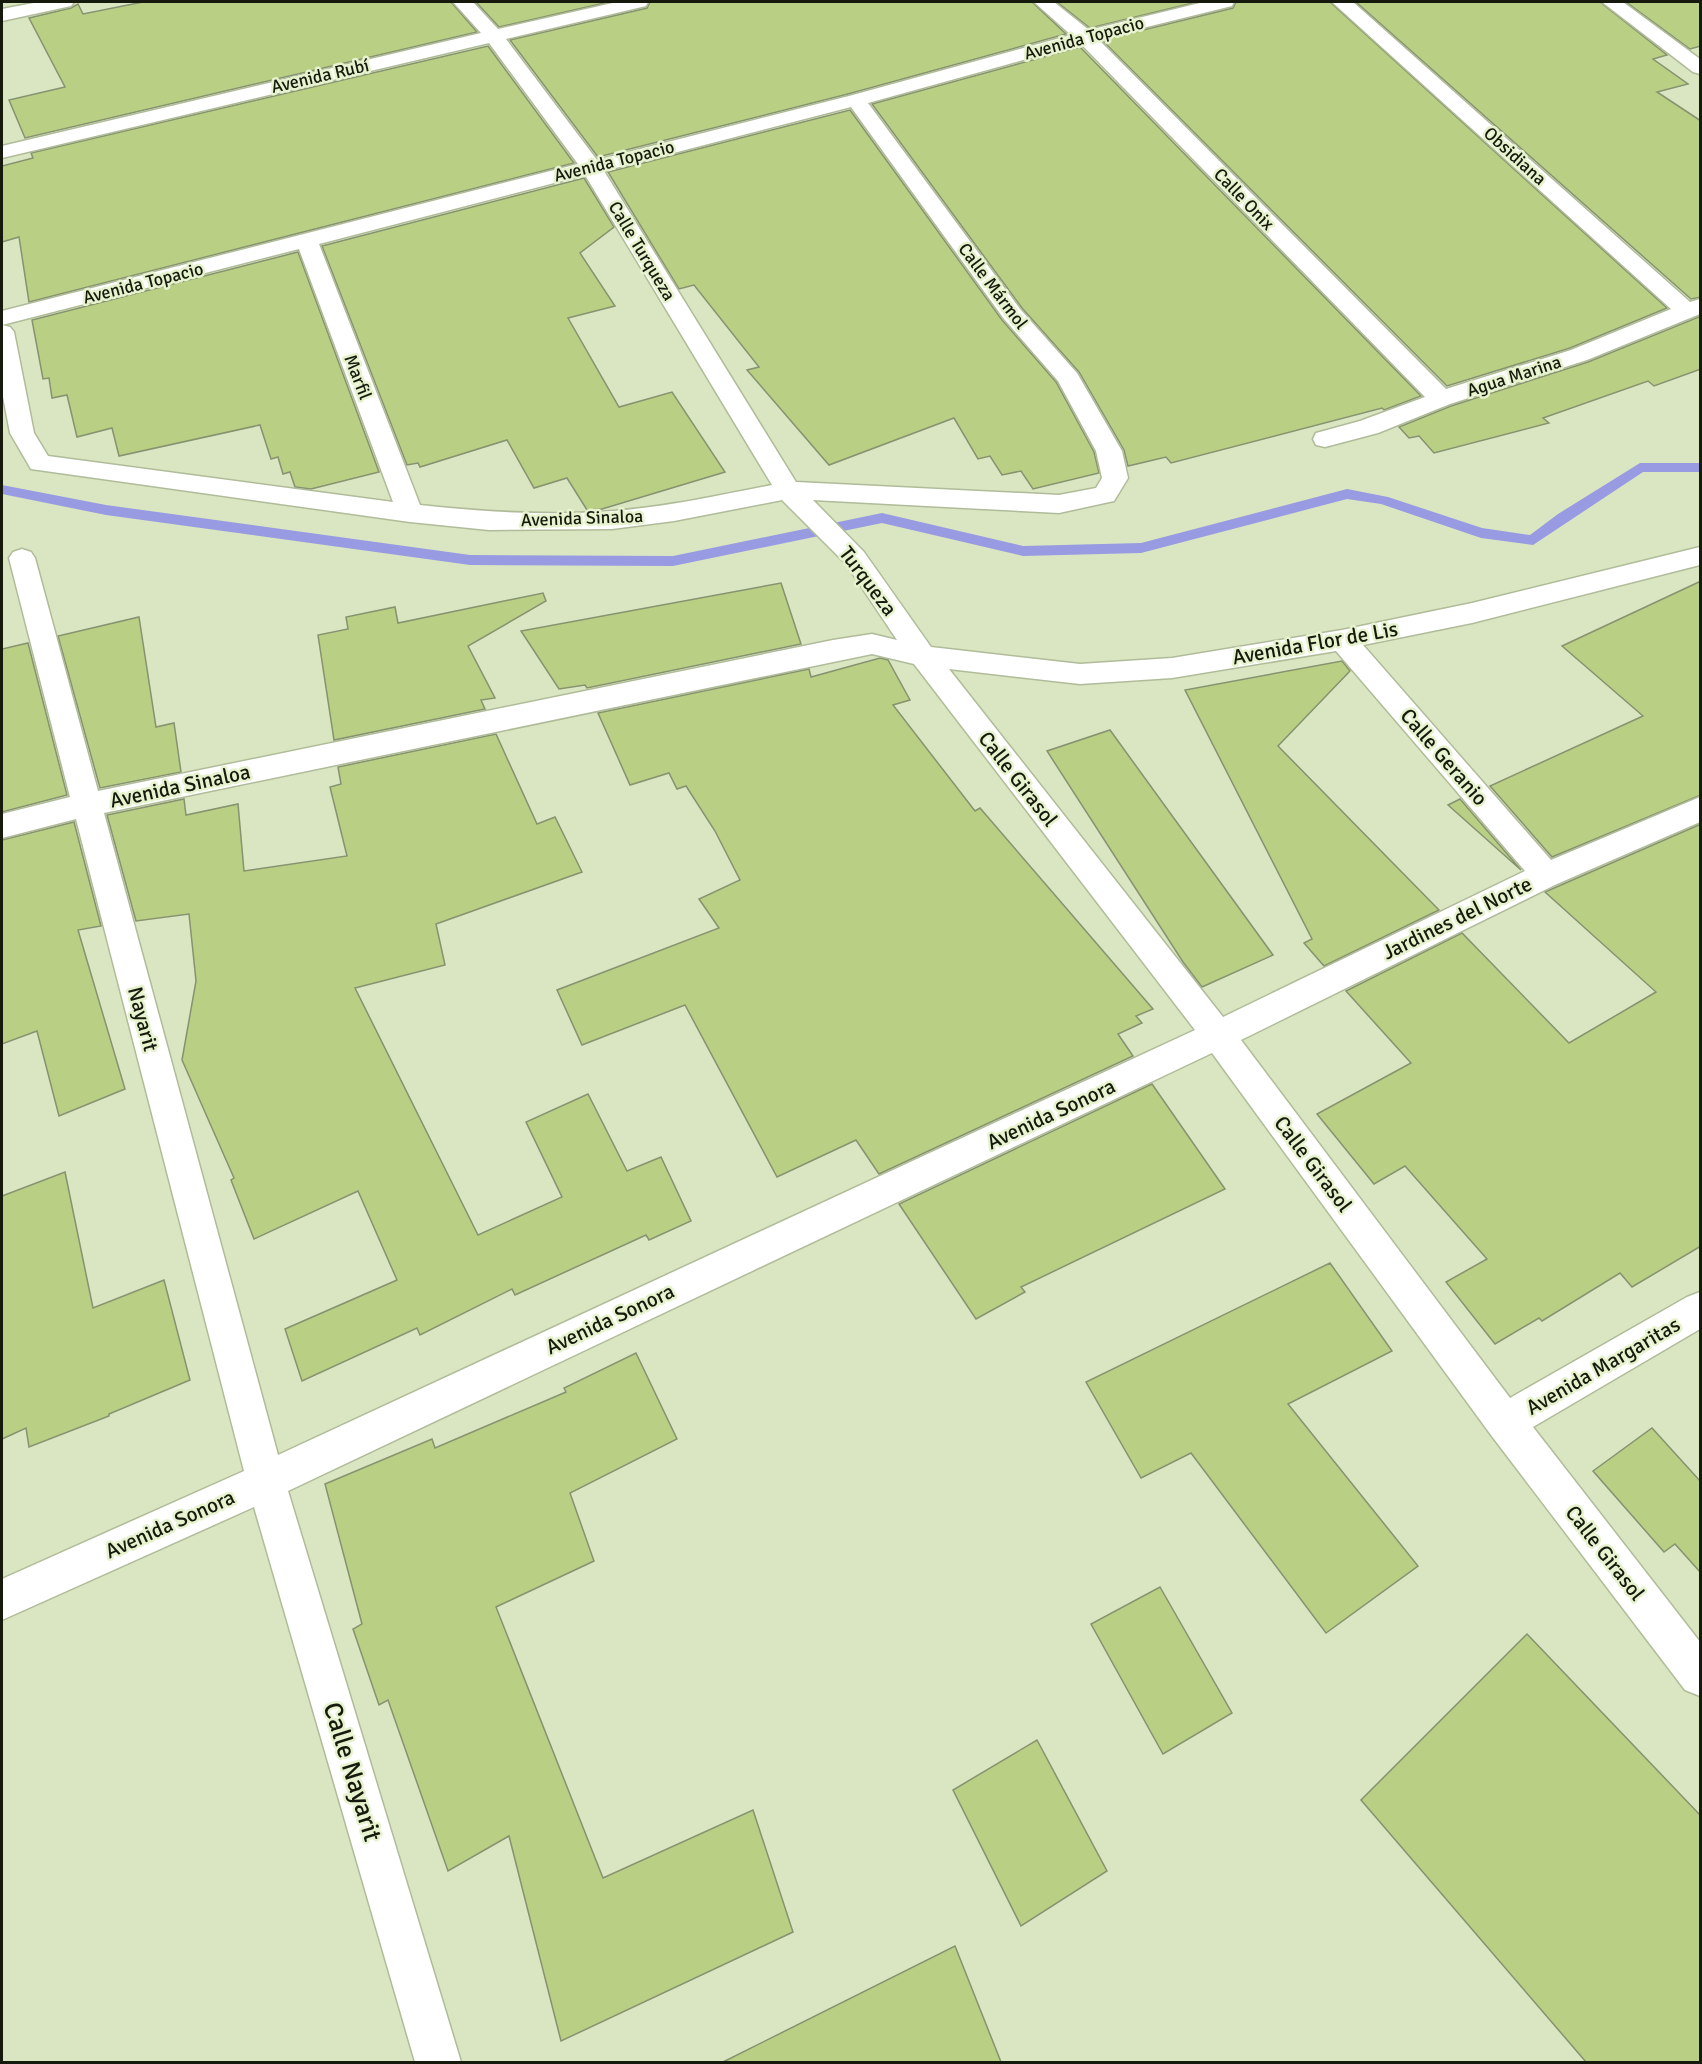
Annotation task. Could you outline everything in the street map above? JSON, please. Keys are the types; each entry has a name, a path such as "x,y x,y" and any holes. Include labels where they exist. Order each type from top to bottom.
{"street":[{"path":"2,15 64,2"},
{"name":"Calle Turqueza","path":"463,2 493,35 591,167 788,490 808,511"},
{"name":"Avenida Rubí","path":"2,152 639,2"},
{"name":"Calle Onix","path":"1043,2 1085,37 1441,399"},
{"name":"Avenida Topacio","path":"2,318 856,100 1085,37 1225,2"},
{"name":"Obsidiana","path":"1342,2 1694,308"},
{"path":"1612,2 1701,68"},
{"name":"Calle Mármol","path":"856,100 1012,314 1068,378 1109,451 1115,478"},
{"name":"Marfil","path":"307,241 410,513"},
{"name":"Agua Marina","path":"1325,440 1369,427 1441,399 1579,355 1694,308"},
{"name":"Avenida Sinaloa","path":"2,332 22,433 40,463 410,513 489,521 612,520 674,512 788,490 1059,504 1105,495 1115,478"},
{"name":"Turqueza","path":"808,511 855,558 922,656"},
{"name":"Avenida Flor de Lis","path":"922,656 1080,674 1172,668 1342,640 1472,613 1701,556"},
{"name":"Nayarit","path":"22,558 266,1481"},
{"name":"Calle Geranio","path":"1342,640 1546,875"},
{"name":"Avenida Sinaloa","path":"2,826 86,806 833,650 872,644 922,656"},
{"name":"Calle Girasol","path":"922,656 1218,1035 1504,1422 1701,1675"},
{"name":"Jardines del Norte","path":"1218,1035 1546,875 1701,809"},
{"name":"Avenida Sonora","path":"2,1600 266,1481 1218,1035"},
{"name":"Avenida Margaritas","path":"1504,1422 1701,1309"},
{"name":"Calle Nayarit","path":"266,1481 438,2062"}],"building":[{"path":"143,2 451,2 477,32 25,138 9,100 65,87 29,18 71,8 78,4 83,14"},
{"path":"476,2 609,2 499,27"},
{"path":"650,2 1032,2 1066,34 848,94 598,157 510,40 647,8"},
{"path":"1057,2 1197,2 1090,28"},
{"path":"1236,2 1330,2 1667,308 1570,348 1447,386 1102,40 1233,8"},
{"path":"1356,2 1600,2 1667,55 1653,59 1688,84 1657,92 1701,121 1701,297 1691,299"},
{"path":"1626,2 1701,2 1701,46 1690,49"},
{"path":"488,46 574,163 29,302 19,237 2,242 2,166 33,158 31,153"},
{"path":"1080,47 1421,396 1384,410 1382,408 1171,463 1166,457 1128,466 1124,450 1079,372 1022,308 872,104"},
{"path":"850,110 1002,320 1056,382 1094,452 1099,473 1033,489 1021,471 1002,475 990,456 978,459 954,418 829,465 747,370 759,367 694,285 679,289 608,172"},
{"path":"584,178 614,227 580,253 615,306 568,318 619,407 672,392 725,472 602,509 587,510 567,478 534,488 507,440 420,467 418,463 407,465 322,246"},
{"path":"298,252 379,472 311,489 295,487 290,472 283,474 278,457 271,459 260,425 119,456 112,428 77,437 67,395 52,398 49,378 43,379 32,320"},
{"path":"1701,316 1701,369 1654,386 1648,381 1543,418 1549,423 1434,453 1419,436 1409,438 1399,427 1451,406 1588,362"},
{"path":"1701,581 1701,795 1552,857 1490,786 1643,716 1562,646"},
{"path":"781,583 801,644 587,688 585,685 559,689 521,631"},
{"path":"543,593 546,601 468,646 495,698 481,700 485,709 334,740 318,635 348,629 346,617 395,607 398,623"},
{"path":"139,617 156,727 174,723 181,772 100,788 58,636"},
{"path":"28,643 67,795 2,812 2,649"},
{"path":"880,658 888,660 910,700 893,705 975,811 980,808 1153,1009 1136,1016 1142,1023 1118,1034 1133,1056 879,1174 856,1140 777,1177 685,1005 582,1045 557,990 719,928 699,899 740,880 715,831 686,786 677,789 669,773 630,785 598,713 809,669 811,677"},
{"path":"1342,661 1350,671 1278,746 1439,910 1324,966 1304,943 1312,939 1185,690"},
{"path":"1110,730 1273,955 1202,987 1183,962 1047,751"},
{"path":"496,734 537,824 555,817 582,872 436,924 445,965 355,988 478,1235 562,1197 526,1122 588,1094 627,1171 661,1157 691,1221 649,1240 646,1235 515,1295 512,1289 420,1335 417,1328 302,1381 285,1329 397,1280 358,1191 254,1239 231,1180 234,1178 182,1060 196,981 189,914 136,921 107,815 184,799 186,815 238,804 244,871 347,856 330,787 341,784 338,767"},
{"path":"1460,799 1521,870 1448,805"},
{"path":"74,822 101,926 78,930 125,1089 59,1116 37,1031 2,1044 2,840"},
{"path":"1701,824 1701,1246 1632,1287 1620,1273 1542,1321 1539,1318 1495,1344 1446,1282 1487,1259 1405,1166 1374,1184 1317,1114 1411,1063 1346,991 1462,933 1569,1043 1656,992 1545,892"},
{"path":"1152,1084 1225,1189 1021,1287 1025,1292 976,1319 899,1204"},
{"path":"65,1172 93,1308 164,1280 190,1380 109,1414 109,1416 29,1447 26,1428 2,1439 2,1196"},
{"path":"1330,1263 1392,1351 1288,1404 1418,1566 1326,1633 1191,1453 1141,1478 1086,1382"},
{"path":"636,1353 677,1439 570,1493 594,1561 496,1607 603,1878 753,1810 793,1932 561,2041 509,1836 448,1871 388,1700 379,1705 353,1629 362,1624 325,1484 432,1439 435,1448 566,1392 564,1388"},
{"path":"1652,1428 1701,1482 1701,1573 1675,1544 1664,1552 1593,1471"},
{"path":"1160,1587 1232,1713 1163,1754 1091,1624"},
{"path":"1527,1634 1701,1816 1701,2062 1586,2062 1361,1800"},
{"path":"1037,1740 1107,1871 1021,1926 953,1790"},
{"path":"955,1946 1001,2062 723,2062"}],"waterway":[{"path":"2,490 106,510 470,560 673,561 882,518 1023,551 1141,548 1347,494 1383,500 1481,533 1533,540 1563,517 1640,467 1700,468"}]}
